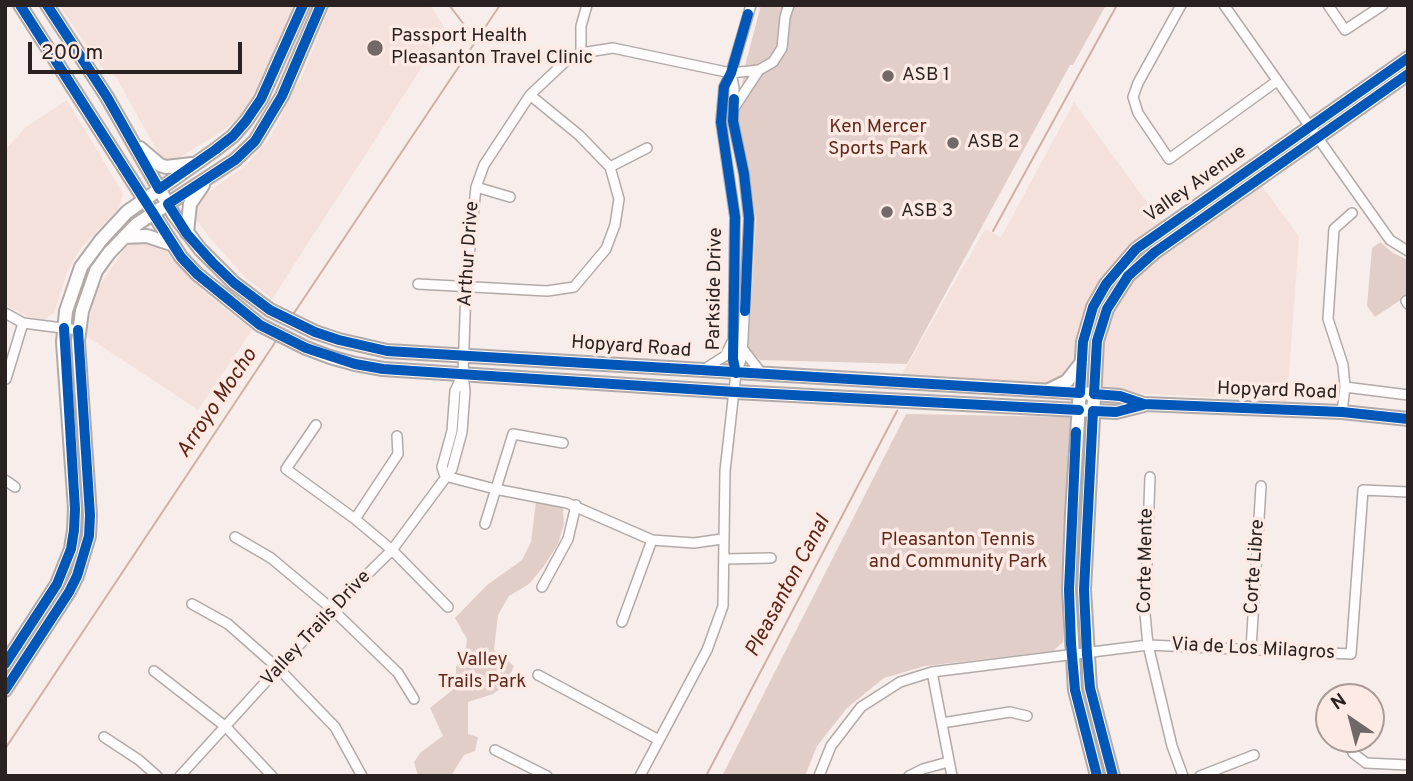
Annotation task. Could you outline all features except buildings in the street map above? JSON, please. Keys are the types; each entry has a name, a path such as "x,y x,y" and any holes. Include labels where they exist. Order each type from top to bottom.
{"main road":[{"name":"Hopyard Road","path":"20,5 91,113 171,244 197,274 260,325 306,348 355,364 383,369 463,375 1116,412 1144,404"},
{"name":"Hopyard Road","path":"47,5 107,96 187,233 234,283 270,310 315,332 350,343 387,351 1047,390 1120,396 1144,404 1342,412 1408,419"},
{"path":"5,664 57,584 74,530 64,328 71,292 81,267 127,212 233,136 253,111 276,68 303,5"},
{"path":"5,690 69,592 77,576 89,536 90,515 78,330 96,271 137,224 235,160 255,141 282,96 321,5"},
{"name":"Valley Avenue","path":"1113,776 1090,688 1084,590 1097,341 1107,309 1128,276 1155,252 1408,58"},
{"name":"Valley Avenue","path":"1097,776 1075,690 1069,590 1083,342 1093,307 1117,268 1157,233 1408,74"},
{"path":"131,140 160,165 166,167 196,163"},
{"path":"187,233 190,204 209,178"},
{"path":"124,237 147,236 171,244"},
{"path":"1047,390 1067,381 1082,362"},
{"path":"1096,363 1105,384 1120,396"},
{"path":"1049,407 1069,420 1076,432"},
{"path":"1090,447 1096,439 1099,422 1116,412"}],"street":[{"path":"581,53 581,26 587,5"},
{"name":"Parkside Drive","path":"736,373 733,359 735,217 721,122 724,87 731,73 751,5"},
{"path":"734,109 759,70 773,62 782,48 789,5"},
{"path":"1181,5 1133,97 1138,113 1168,159 1277,81"},
{"path":"1224,5 1390,240 1408,251"},
{"path":"1328,5 1345,30 1382,5"},
{"name":"Arthur Drive","path":"464,355 466,288 476,187 484,165 530,95 556,68 581,53 613,48 731,73 759,70"},
{"name":"Parkside Drive","path":"731,73 733,121 744,174 749,218 743,348 736,373"},
{"path":"418,284 547,290 574,287 606,249 615,225 619,199 610,167 579,135 530,95"},
{"path":"610,167 647,148"},
{"path":"476,187 510,197"},
{"path":"1342,412 1345,387 1343,365 1328,320 1334,229 1352,213"},
{"path":"5,313 23,323 78,330"},
{"path":"6,379 23,323"},
{"path":"702,370 725,356 733,340"},
{"path":"743,348 762,374"},
{"name":"Valley Trails Drive","path":"180,776 332,609 392,550 445,476 442,467 452,430 455,391 463,375 464,355"},
{"path":"640,776 707,650 723,606 725,471 736,373"},
{"name":"Hopyard Road","path":"1345,387 1408,395"},
{"path":"316,425 286,470 355,519 392,550 448,607"},
{"path":"485,524 513,434 563,443"},
{"path":"355,519 398,454 397,436"},
{"path":"445,476 576,505 652,540 694,543 722,539"},
{"name":"Corte Mente","path":"1150,477 1145,614 1148,645 1172,746 1183,776"},
{"path":"5,480 15,487"},
{"name":"Corte Libre","path":"1251,649 1261,486"},
{"name":"Via de Los Milagros","path":"819,776 831,746 860,707 900,682 932,672 1148,645 1351,654 1363,490 1408,492"},
{"path":"542,587 568,539 576,505"},
{"path":"234,537 271,558 332,609 398,673 414,699"},
{"path":"622,622 652,540"},
{"path":"725,559 771,558"},
{"path":"192,604 228,624 279,669 335,727 362,776"},
{"path":"154,671 226,727 272,776"},
{"path":"932,672 952,776"},
{"path":"538,675 659,740"},
{"path":"942,723 1010,712 1027,716"},
{"path":"104,737 139,760 157,776"},
{"path":"495,750 547,776"},
{"path":"1353,753 1366,763 1408,765"},
{"path":"1200,776 1254,755"},
{"path":"909,776 948,762"}],"shaded area":[{"path":"59,5 296,5 251,104 221,132 169,161 160,156 116,77 102,68"},
{"path":"330,5 430,5 446,30 272,299 244,276 192,214 197,200 246,165 267,141 301,79"},
{"path":"67,100 123,194 119,208 81,248 68,270 54,313 43,320 28,317 5,305 5,150 26,127"},
{"path":"1074,102 1162,223 1116,261 1101,282 1077,390 901,376 985,229 1001,237"},
{"path":"1260,183 1299,237 1287,401 1097,391 1101,342 1114,305 1132,276"},
{"path":"139,238 161,245 204,292 252,330 198,410 86,336 99,287 124,249"}],"green space":[{"name":"Ken Mercer Sports Park","path":"761,5 1106,5 1073,65 1070,65 907,364 760,360 748,349 756,219 737,117 746,62"},
{"path":"1380,242 1393,253 1408,260 1408,295 1375,317 1367,306 1372,248"},
{"name":"Pleasanton Tennis and Community Park","path":"906,414 1072,417 1063,642 1053,651 925,666 884,678 847,708 817,746 805,776 722,776"},
{"name":"Valley Trails Park","path":"536,501 563,508 564,524 558,544 544,566 529,584 509,596 498,615 494,650 514,666 506,684 493,694 468,702 468,734 478,737 475,751 464,755 451,776 418,776 414,762 421,752 443,736 430,708 456,687 456,667 466,647 467,639 455,618 487,585 522,560 531,542"}],"waterway":[{"path":"449,5 476,40"},
{"name":"Arroyo Mocho","path":"292,316 500,5"},
{"name":"Pleasanton Canal","path":"993,231 1117,5"},
{"name":"Arroyo Mocho","path":"5,749 278,338"},
{"name":"Pleasanton Canal","path":"706,776 897,411"}],"cycle path":[{"path":"20,5 181,257 197,274 260,325 306,348 355,364 383,369 735,392 1079,410"},
{"path":"47,5 107,97 159,189 233,136 246,121 261,99 303,5"},
{"path":"321,5 282,96 255,141 235,160 168,204 187,234 213,263 270,310 315,332 387,351 1080,393 1083,342 1093,307 1106,284 1136,249 1408,58"},
{"path":"736,373 733,359 735,217 721,122 724,87 731,73 748,14"},
{"path":"1408,74 1155,252 1128,276 1107,309 1097,341 1094,394 1120,396 1144,404 1342,412 1408,419"},
{"path":"734,99 733,121 744,174 749,218 745,311"},
{"path":"5,664 57,584 71,549 75,509 64,328"},
{"path":"5,690 69,592 77,576 89,536 90,515 78,330"},
{"path":"1113,776 1090,688 1087,654 1084,590 1093,411 1116,412 1143,405"},
{"path":"1076,432 1069,590 1071,644 1075,690 1097,776"}],"place":[{"name":"Passport Health Pleasanton Travel Clinic","path":"375,48"},
{"name":"ASB 1","path":"888,76"},
{"name":"ASB 2","path":"953,143"},
{"name":"ASB 3","path":"887,212"}]}
